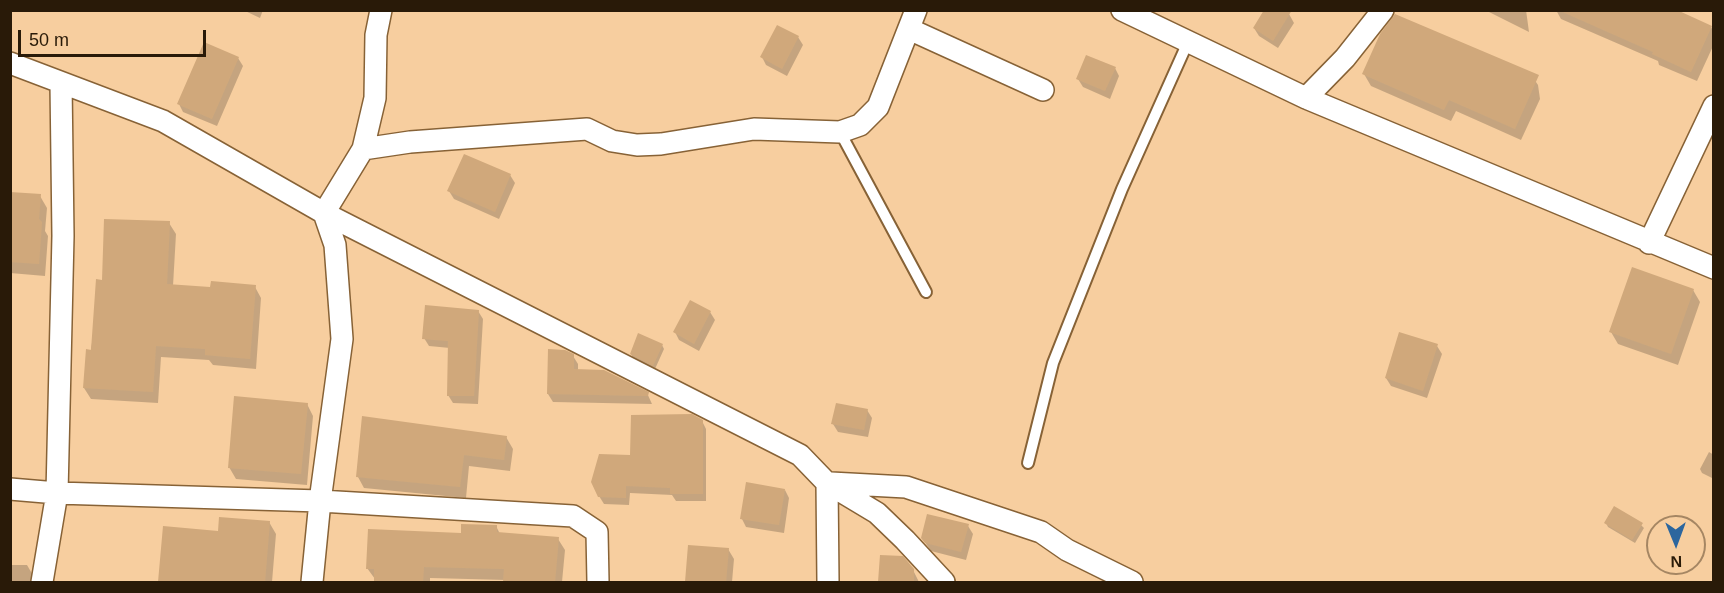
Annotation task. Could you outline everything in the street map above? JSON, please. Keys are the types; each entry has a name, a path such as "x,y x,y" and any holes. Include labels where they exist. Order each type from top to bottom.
{"street":[{"path":"324,213 363,149 375,98 376,35 381,10"},
{"path":"1122,10 1306,98 1713,268"},
{"path":"1306,98 1345,58 1383,10"},
{"path":"363,149 410,142 586,129 612,141 637,145 661,144 754,129 840,132 860,125 878,107 913,20 1043,90"},
{"path":"10,63 163,121 324,213 800,456 827,483 877,513 944,582"},
{"path":"42,582 57,493 63,236 61,83"},
{"path":"1649,243 1713,106"},
{"path":"312,582 320,501 342,339 335,245 324,213"},
{"path":"827,483 828,582"},
{"path":"827,483 906,487 1041,532 1067,550 1132,582"},
{"path":"10,489 57,493 320,501 573,516 597,532 598,582"}],"lane":[{"path":"1028,463 1053,363 1122,189 1188,42"},
{"path":"840,132 926,292"}],"building":[{"path":"1264,10 1292,10 1273,41 1253,28"},
{"path":"1558,10 1677,10 1712,26 1691,72 1652,54 1653,52"},
{"path":"1395,14 1539,75 1515,129 1449,100 1444,110 1362,74 1380,34"},
{"path":"777,25 799,36 782,69 760,57"},
{"path":"204,42 239,57 212,119 177,104"},
{"path":"1086,55 1116,67 1105,91 1076,79"},
{"path":"464,154 511,174 495,212 447,191"},
{"path":"10,192 41,194 39,264 10,262"},
{"path":"104,219 170,221 167,284 210,287 211,281 256,285 250,359 205,355 205,349 156,346 153,392 83,388 86,349 91,350 96,279 102,280"},
{"path":"1632,267 1694,289 1671,354 1609,332"},
{"path":"690,300 711,311 694,344 673,332"},
{"path":"425,305 479,310 474,396 447,396 448,341 422,339"},
{"path":"1399,332 1438,344 1423,391 1385,378"},
{"path":"638,333 663,344 653,366 630,354"},
{"path":"548,349 565,350 574,354 574,369 604,370 649,392 648,396 547,394"},
{"path":"234,396 308,403 301,474 228,468"},
{"path":"836,403 868,409 864,430 831,424"},
{"path":"692,414 703,420 703,494 670,494 670,488 626,486 626,498 598,497 591,482 599,454 630,455 631,415"},
{"path":"362,416 507,436 504,460 464,455 460,487 356,477"},
{"path":"746,482 785,489 779,525 740,519"},
{"path":"1614,506 1643,523 1632,540 1604,523"},
{"path":"927,514 969,524 961,552 925,543 921,538"},
{"path":"219,517 270,521 265,582 158,582 163,526 218,531"},
{"path":"461,524 497,525 497,532 559,537 555,582 503,582 504,569 424,567 423,582 374,582 374,569 366,569 368,529 461,533"},
{"path":"688,545 729,548 726,582 685,582"},
{"path":"880,555 903,556 914,569 914,582 878,582"}]}
